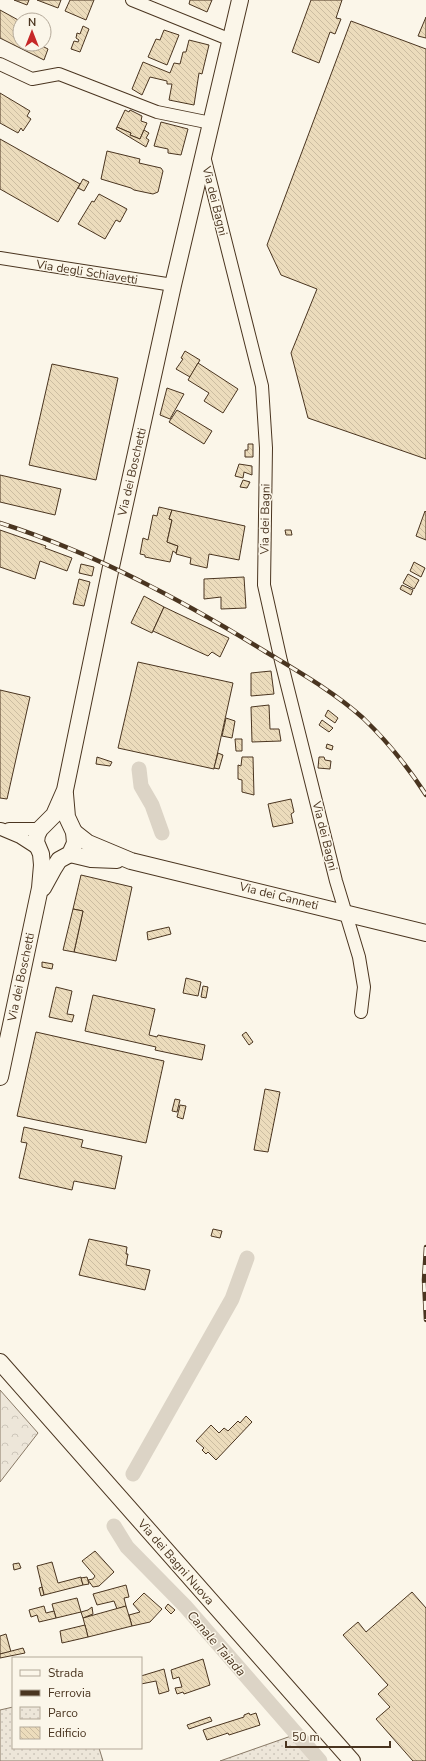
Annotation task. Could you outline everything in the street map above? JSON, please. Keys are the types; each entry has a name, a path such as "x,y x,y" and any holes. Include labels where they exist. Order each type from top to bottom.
{"street":[{"path":"132,0 231,40"},
{"name":"Via dei Bagni","path":"240,0 204,156 262,386 266,448 264,585 281,661 336,881 359,957 364,987 361,1012"},
{"path":"0,64 32,79 59,74 157,112 211,123"},
{"name":"Via dei Boschetti","path":"0,1077 38,900 41,877 39,851 36,842 43,826 54,815 65,790 111,567 173,285 204,156"},
{"name":"Via degli Schiavetti","path":"0,258 173,285"},
{"name":"Via dei Boschetti","path":"38,900 48,878 75,843 66,808 65,790"},
{"path":"0,828 23,830 59,821 72,830"},
{"path":"0,828 20,837 46,858 65,857"},
{"name":"Via dei Canneti","path":"72,830 92,845 131,861 426,933"},
{"name":"Via dei Canneti","path":"65,857 131,861"},
{"name":"Via dei Bagni Nuova","path":"1,1361 352,1761"}],"green space":[{"path":"426,1247 426,1320 424,1280"},
{"path":"0,1390 38,1433 0,1482"},
{"path":"12,1707 12,1749 99,1749 103,1761 0,1761 0,1710"},
{"path":"294,1735 316,1761 220,1761"}],"building":[{"path":"14,0 29,0 27,5"},
{"path":"37,0 61,0 58,8"},
{"path":"70,0 94,0 86,20 65,11"},
{"path":"190,0 212,0 207,12 189,4"},
{"path":"311,0 342,0 336,18 341,19 335,34 330,32 319,63 292,52"},
{"path":"0,10 12,17 12,44 0,38"},
{"path":"426,17 426,38 418,36"},
{"path":"351,21 426,49 426,459 308,418 291,353 317,289 281,275 267,245"},
{"path":"83,26 89,29 80,52 71,49 74,41 78,42 79,40 76,38 77,33 80,34"},
{"path":"164,30 179,35 167,65 148,57 156,39 160,40"},
{"path":"189,40 209,45 202,74 199,73 194,105 169,100 172,84 167,84 167,81 150,77 142,95 132,89 143,62 170,73 174,63 180,64 183,52 186,52"},
{"path":"28,52 47,52 44,60"},
{"path":"0,93 30,111 27,116 31,119 23,131 21,128 18,133 0,123"},
{"path":"125,110 129,112 130,110 142,116 141,121 147,123 140,139 117,127"},
{"path":"161,122 188,129 181,155 168,153 168,149 154,146"},
{"path":"117,127 140,139 144,130 149,133 146,138 149,140 146,147 116,129"},
{"path":"0,139 80,184 58,222 0,189"},
{"path":"107,151 140,159 139,163 161,168 163,171 158,192 153,194 134,190 101,179"},
{"path":"83,179 89,182 84,191 78,188"},
{"path":"99,194 127,209 120,222 116,220 105,239 78,224 92,201 94,202"},
{"path":"185,351 200,360 190,377 176,369 183,359 181,358"},
{"path":"198,363 238,389 223,413 204,401 209,393 188,380"},
{"path":"52,364 118,378 96,480 29,465"},
{"path":"167,388 184,394 170,419 160,415"},
{"path":"177,410 212,431 204,444 169,422"},
{"path":"248,444 253,444 253,457 245,457 245,450 248,450"},
{"path":"239,464 252,466 252,475 244,472 243,478 235,476"},
{"path":"0,475 61,489 55,515 0,502"},
{"path":"243,480 250,482 247,488 240,487"},
{"path":"159,507 172,510 169,519 172,520 167,542 178,546 176,553 173,551 170,562 145,557 145,555 140,554 143,538 148,540 153,515 157,516"},
{"path":"172,510 245,526 239,560 209,554 207,568 190,564 191,558 176,554 178,546 167,542 172,520 169,519"},
{"path":"425,511 426,512 426,540 416,536"},
{"path":"0,530 46,546 45,548 72,558 67,571 40,561 35,579 0,567"},
{"path":"285,530 291,530 292,535 286,535"},
{"path":"414,562 425,568 421,577 410,571"},
{"path":"81,564 94,567 92,576 79,573"},
{"path":"408,574 419,580 414,589 403,583"},
{"path":"244,577 246,608 221,609 221,597 204,599 204,579"},
{"path":"79,579 90,582 84,606 73,604"},
{"path":"402,585 413,590 411,595 400,589"},
{"path":"144,596 164,607 152,633 131,623"},
{"path":"164,607 229,638 220,657 212,652 208,656 153,631"},
{"path":"138,662 233,683 214,769 118,748"},
{"path":"271,671 274,694 251,696 251,673"},
{"path":"0,690 30,697 7,799 0,798"},
{"path":"269,705 270,729 279,729 281,741 252,742 251,707"},
{"path":"328,710 338,718 335,723 325,716"},
{"path":"226,718 235,721 232,738 222,736"},
{"path":"322,720 333,728 329,732 319,725"},
{"path":"235,739 242,739 242,751 236,751"},
{"path":"327,744 333,746 332,750 326,748"},
{"path":"218,753 223,755 219,769 214,768"},
{"path":"97,757 112,762 110,766 96,764"},
{"path":"242,757 253,757 254,795 242,792 242,780 238,779 238,765 241,766"},
{"path":"319,757 324,757 325,760 331,761 330,769 318,768"},
{"path":"291,799 294,812 291,814 293,823 273,827 268,804"},
{"path":"81,875 132,887 116,961 74,952 83,911 73,909"},
{"path":"73,909 83,911 74,952 63,950"},
{"path":"169,927 171,934 148,940 147,932"},
{"path":"42,962 53,964 52,969 42,967"},
{"path":"186,978 201,982 198,996 183,993"},
{"path":"203,986 208,987 206,998 201,997"},
{"path":"56,987 72,991 67,1014 74,1015 72,1022 49,1017"},
{"path":"93,995 155,1009 149,1035 157,1037 158,1035 205,1045 202,1060 155,1050 156,1047 85,1031"},
{"path":"36,1032 164,1061 146,1143 17,1116"},
{"path":"246,1032 253,1042 249,1045 242,1035"},
{"path":"265,1089 280,1092 268,1152 254,1150"},
{"path":"175,1099 180,1100 177,1112 172,1111"},
{"path":"180,1105 186,1106 183,1119 177,1117"},
{"path":"24,1127 83,1140 81,1147 122,1156 115,1189 74,1181 72,1190 19,1178 27,1143 21,1142"},
{"path":"213,1229 222,1231 220,1238 211,1236"},
{"path":"89,1239 127,1247 126,1254 128,1254 126,1265 150,1270 145,1290 79,1275"},
{"path":"246,1416 252,1422 216,1460 208,1452 206,1454 202,1450 204,1448 196,1441 211,1425 219,1433 224,1428 228,1431 238,1421 240,1423"},
{"path":"95,1551 114,1572 99,1586 93,1587 88,1580 93,1579 95,1576 82,1561"},
{"path":"52,1562 58,1583 81,1577 83,1585 44,1595 37,1566"},
{"path":"19,1563 21,1568 14,1570 13,1564"},
{"path":"87,1577 89,1584 83,1585 81,1578"},
{"path":"126,1585 129,1597 124,1598 126,1606 117,1609 114,1601 97,1605 93,1594"},
{"path":"42,1587 44,1595 41,1596 39,1588"},
{"path":"412,1592 426,1608 426,1761 413,1761 376,1719 390,1707 378,1694 388,1685 343,1635 358,1622 366,1632"},
{"path":"144,1593 162,1609 150,1622 132,1626 129,1615 140,1612 133,1604"},
{"path":"77,1598 81,1612 56,1618 52,1604"},
{"path":"168,1604 175,1610 171,1614 165,1608"},
{"path":"44,1606 46,1613 54,1611 56,1618 39,1622 37,1615 31,1617 29,1610"},
{"path":"126,1606 132,1626 88,1637 83,1618"},
{"path":"92,1607 93,1614 83,1618 81,1612"},
{"path":"85,1625 88,1637 62,1643 60,1631"},
{"path":"6,1634 11,1652 0,1654 0,1636"},
{"path":"23,1648 25,1653 0,1658 0,1654"},
{"path":"203,1659 210,1685 184,1694 183,1692 177,1694 175,1688 182,1687 179,1677 173,1679 171,1670"},
{"path":"164,1669 169,1691 159,1694 156,1681 142,1684 142,1676"},
{"path":"249,1713 250,1715 256,1713 260,1725 207,1740 203,1730 244,1717 244,1715"},
{"path":"210,1717 212,1721 189,1729 187,1725"}],"waterway":[{"path":"139,769 141,786 152,805 162,833"},
{"name":"Canale Taiada","path":"133,1474 232,1299 247,1258"},
{"name":"Canale Taiada","path":"114,1526 127,1547 185,1606 320,1761"}],"railway":[{"path":"0,523 69,548 137,579 202,614 291,667 316,683 363,718 397,755 426,795"},
{"path":"426,1247 424,1280 426,1320"}]}
